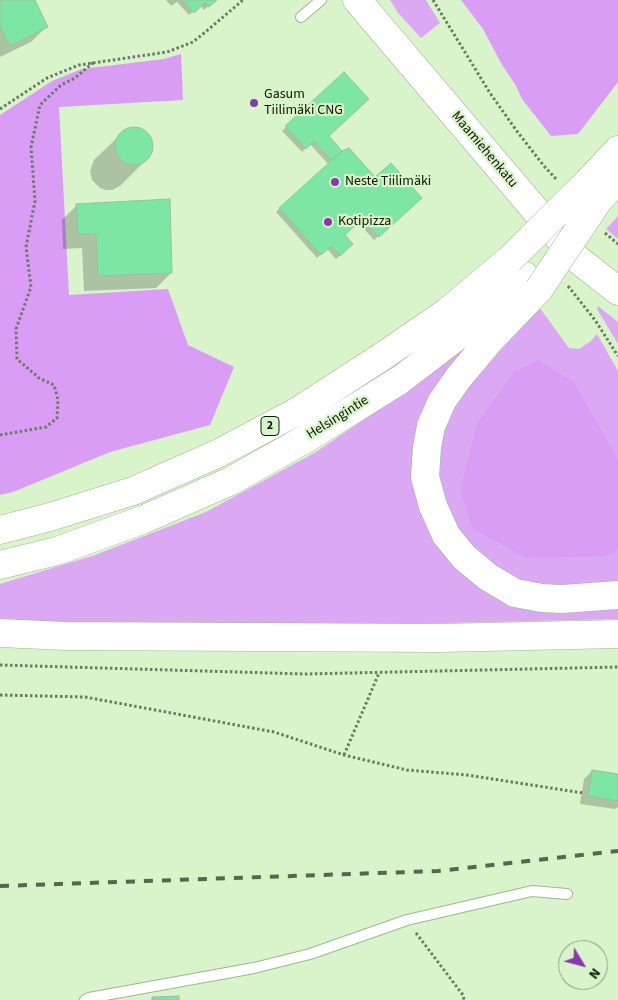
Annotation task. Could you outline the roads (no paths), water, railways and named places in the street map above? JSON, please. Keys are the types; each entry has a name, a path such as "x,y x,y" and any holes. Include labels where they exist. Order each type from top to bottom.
{"main road":[{"name":"Maamiehenkatu","path":"357,0 576,258 618,291"},
{"name":"Helsingintie","path":"0,565 57,551 142,520 231,481 307,438 400,380 464,331 524,275 582,191 618,150"},
{"name":"Helsingintie","path":"582,191 618,179"},
{"name":"Helsingintie","path":"0,530 50,517 133,491 228,448 298,411 447,312 524,275"},
{"path":"524,275 491,339 459,377 442,401 431,426 427,447 425,477 433,506 446,535 464,557 488,577 515,593 542,598 562,599 618,595"},
{"path":"0,633 75,636 439,638 618,634"}],"lane":[{"path":"301,17 321,0"},
{"path":"84,1000 254,968 310,954 407,920 532,891 567,894"}],"railway":[{"path":"0,886 438,871 618,851"}],"place":[{"name":"Gasum Tiilimäki CNG","path":"254,103"},
{"name":"Neste Tiilimäki","path":"335,182"},
{"name":"Kotipizza","path":"328,222"}]}
